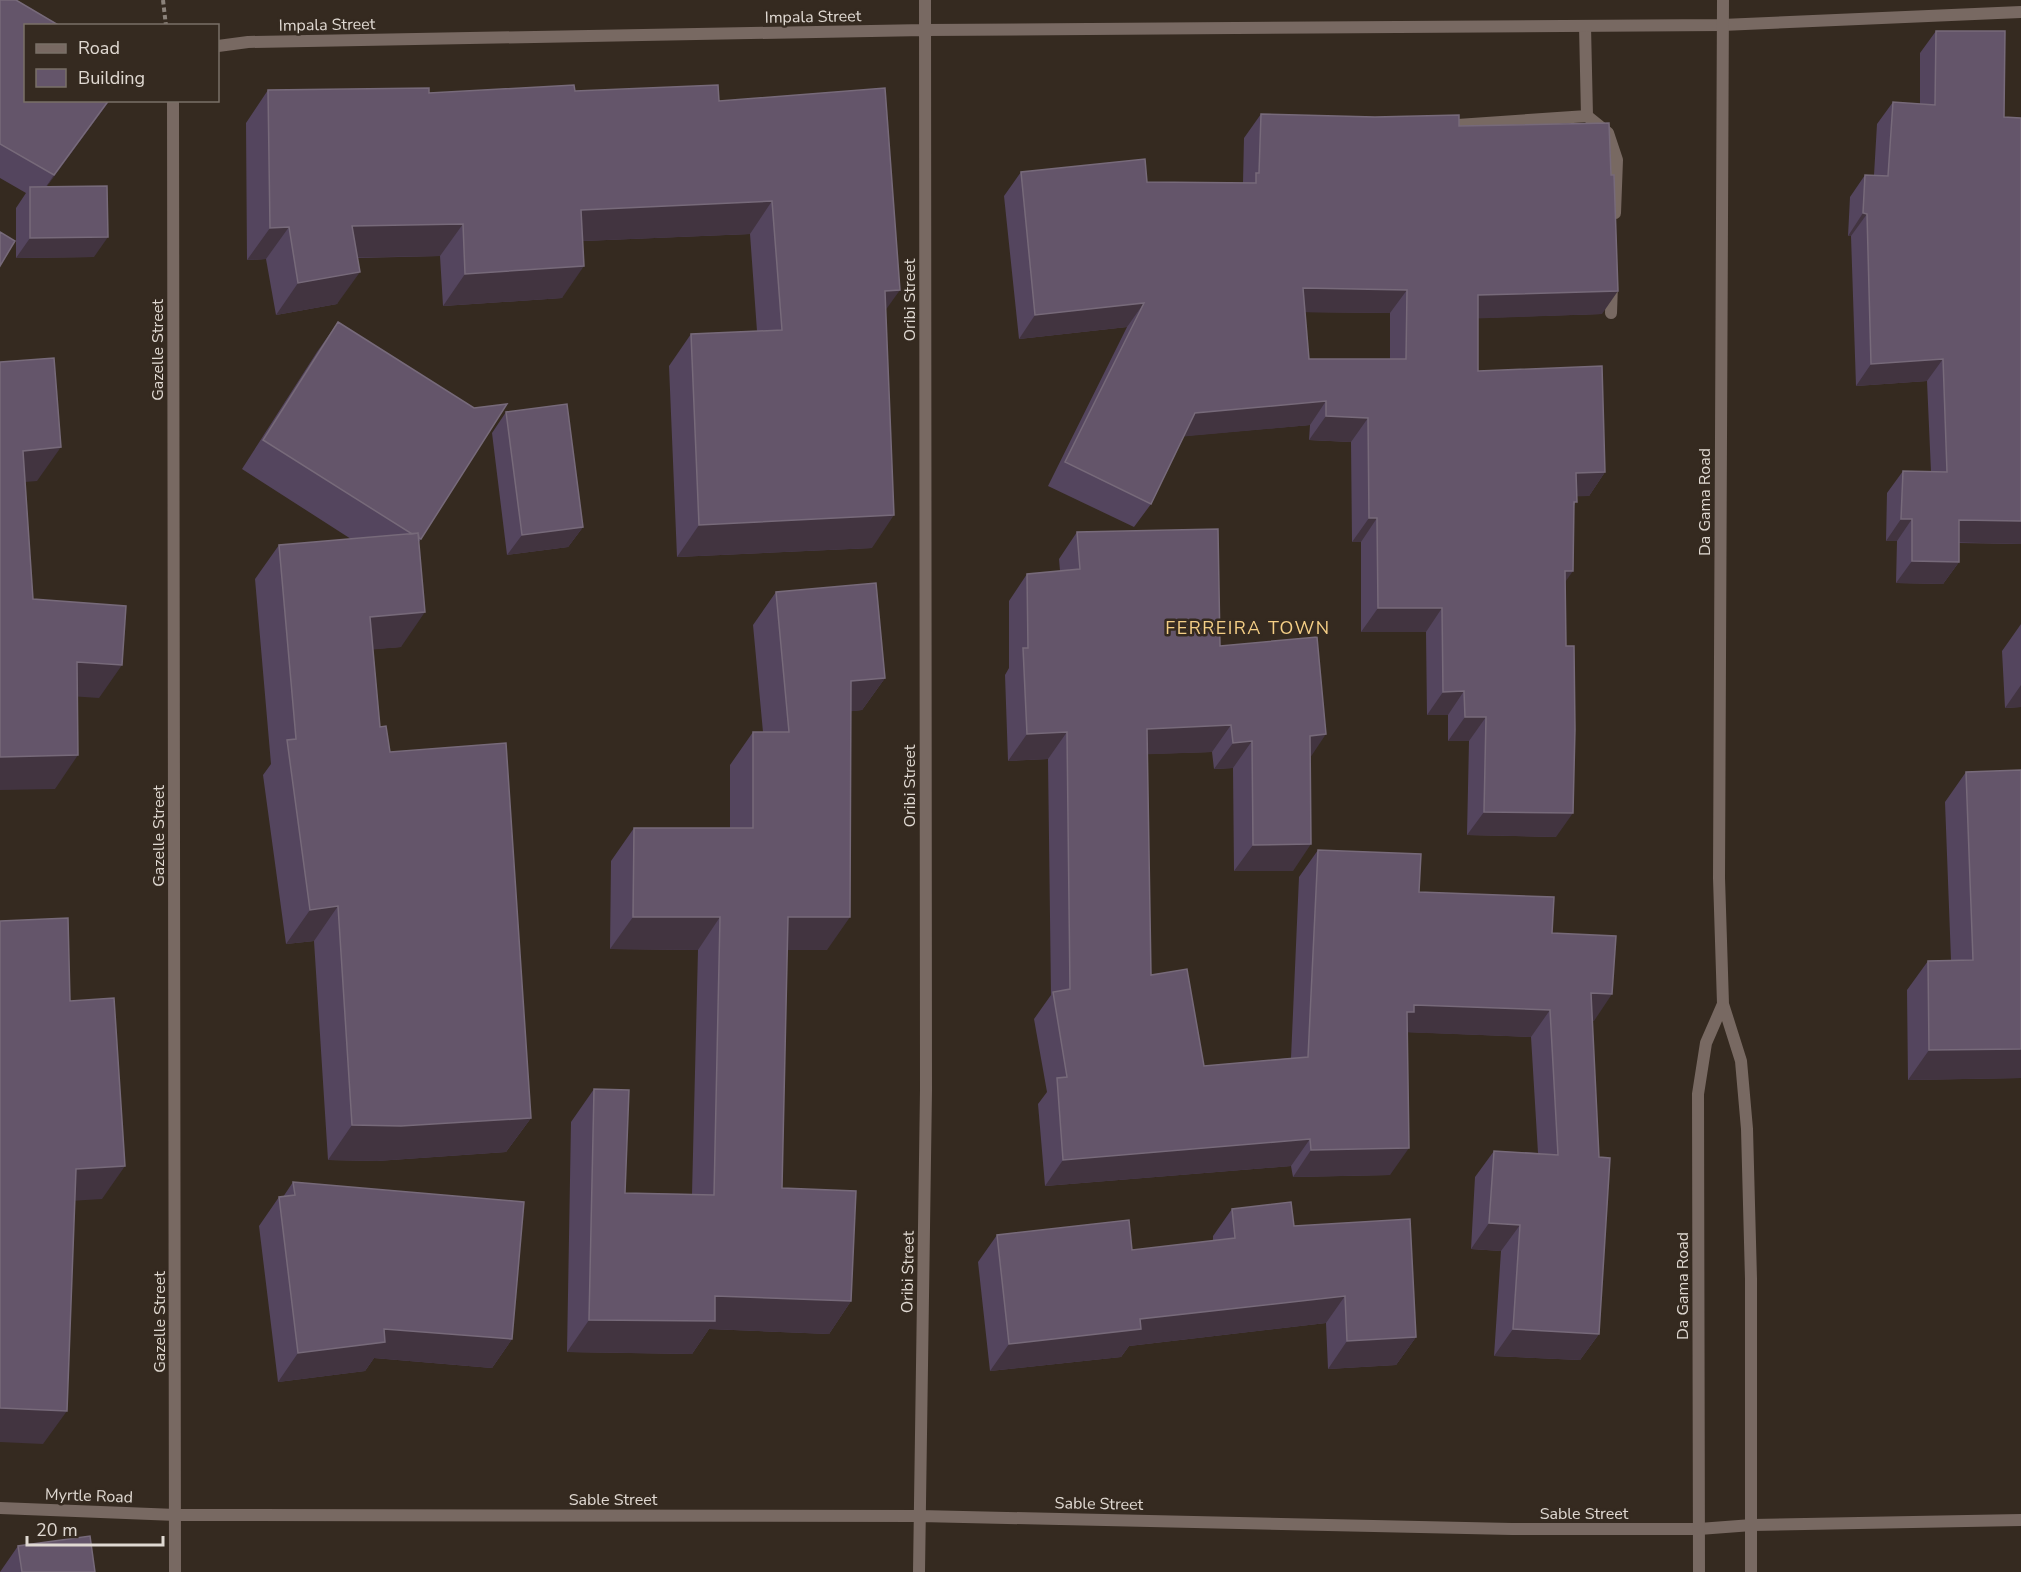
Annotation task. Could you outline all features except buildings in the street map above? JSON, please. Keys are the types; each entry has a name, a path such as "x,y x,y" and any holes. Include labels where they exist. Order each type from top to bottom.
{"street":[{"name":"Oribi Street","path":"919,1572 926,1090 925,0"},
{"name":"Da Gama Road","path":"1723,0 1719,878 1723,1004 1741,1061 1747,1129 1751,1291 1751,1572"},
{"name":"Impala Street","path":"219,46 260,41 925,30 1722,25 2021,12"},
{"path":"1585,26 1587,116"},
{"name":"Gazelle Street","path":"173,102 175,1572"},
{"path":"1427,128 1587,116 1608,133 1617,160 1614,231"},
{"path":"1611,313 1613,266"},
{"name":"Da Gama Road","path":"1699,1572 1698,1094 1706,1043 1723,1004"},
{"name":"Myrtle Road","path":"0,1508 176,1515"},
{"name":"Sable Street","path":"176,1515 920,1516 1512,1529 1699,1529 1752,1525 2021,1520"}],"path":[{"path":"163,0 166,24"}],"district":[{"name":"FERREIRA TOWN","path":"1248,628"}]}
